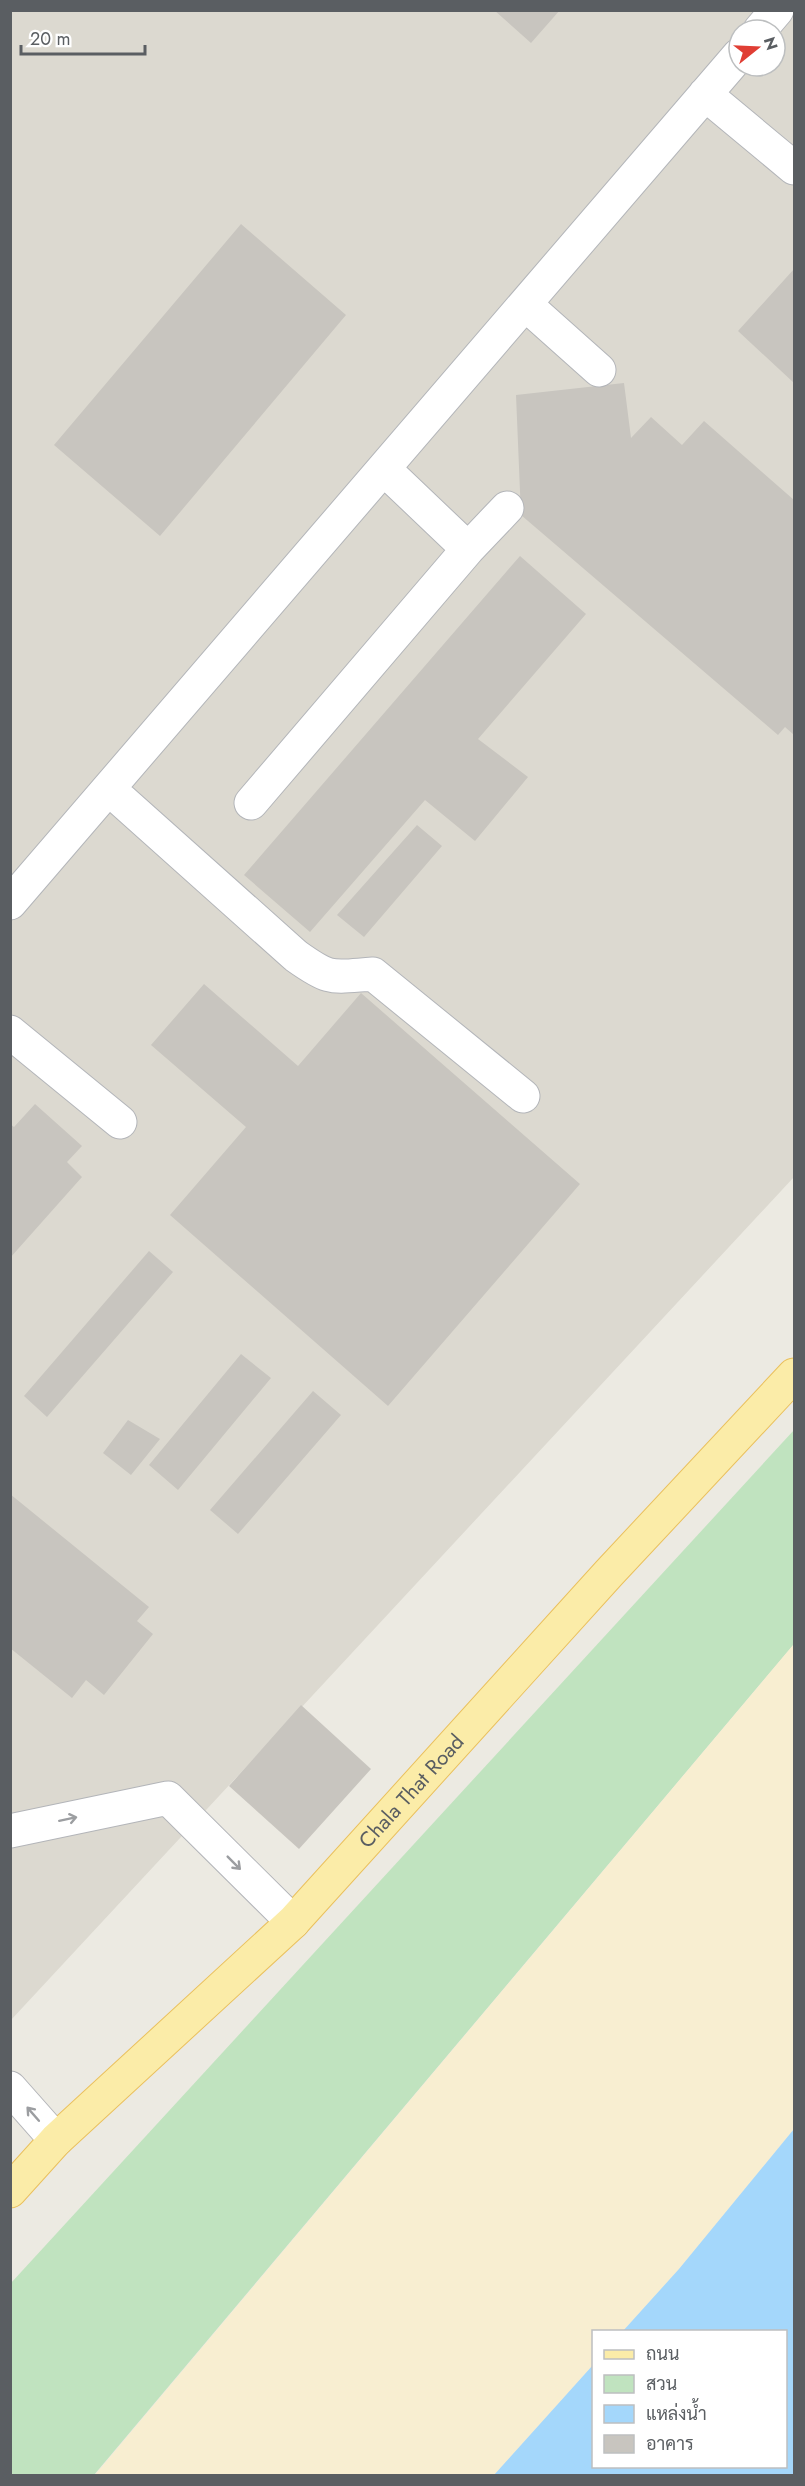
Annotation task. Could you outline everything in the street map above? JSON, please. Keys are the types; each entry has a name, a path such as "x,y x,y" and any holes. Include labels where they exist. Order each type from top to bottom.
{"main road":[{"name":"Chala That Road","path":"10,2191 56,2140 293,1922 617,1565 795,1375"}],"lane":[{"path":"10,903 727,69"},
{"path":"705,94 795,168"},
{"path":"525,304 598,370"},
{"path":"384,469 468,549"},
{"path":"251,803 468,549 507,508"},
{"path":"109,789 303,961 318,972 332,977 373,974 523,1096"},
{"path":"10,1032 120,1122"},
{"path":"10,1831 168,1798 293,1922"},
{"path":"10,2088 56,2140"}],"shaded area":[{"path":"11,11 794,11 794,1177 11,2020"}],"green space":[{"path":"794,1430 794,1644 94,2475 11,2475 11,2283"}],"sand":[{"path":"794,1644 794,2129 679,2269 624,2330 592,2330 592,2366 494,2475 94,2476"}],"water":[{"path":"794,2129 794,2475 494,2475 592,2366 592,2468 787,2468 787,2330 624,2330 679,2269"}],"building":[{"path":"494,10 560,10 531,43"},
{"path":"241,224 346,315 160,536 54,445"},
{"path":"794,269 794,383 738,331"},
{"path":"624,383 631,438 651,417 682,445 704,421 794,500 794,735 785,727 778,735 521,515 516,395"},
{"path":"520,556 586,614 478,739 528,777 475,841 425,800 310,932 244,875"},
{"path":"417,825 442,846 364,937 337,915"},
{"path":"204,984 298,1066 361,993 580,1184 388,1406 170,1215 246,1127 151,1045"},
{"path":"35,1104 82,1146 67,1162 82,1177 10,1258 10,1124 14,1127"},
{"path":"149,1251 173,1272 47,1417 24,1396"},
{"path":"241,1354 271,1378 178,1490 149,1465"},
{"path":"313,1391 341,1415 238,1534 210,1510"},
{"path":"128,1420 160,1439 131,1475 103,1453"},
{"path":"10,1494 149,1607 137,1621 153,1634 104,1695 86,1680 72,1698 10,1648"},
{"path":"301,1705 371,1769 299,1849 229,1786"}]}
